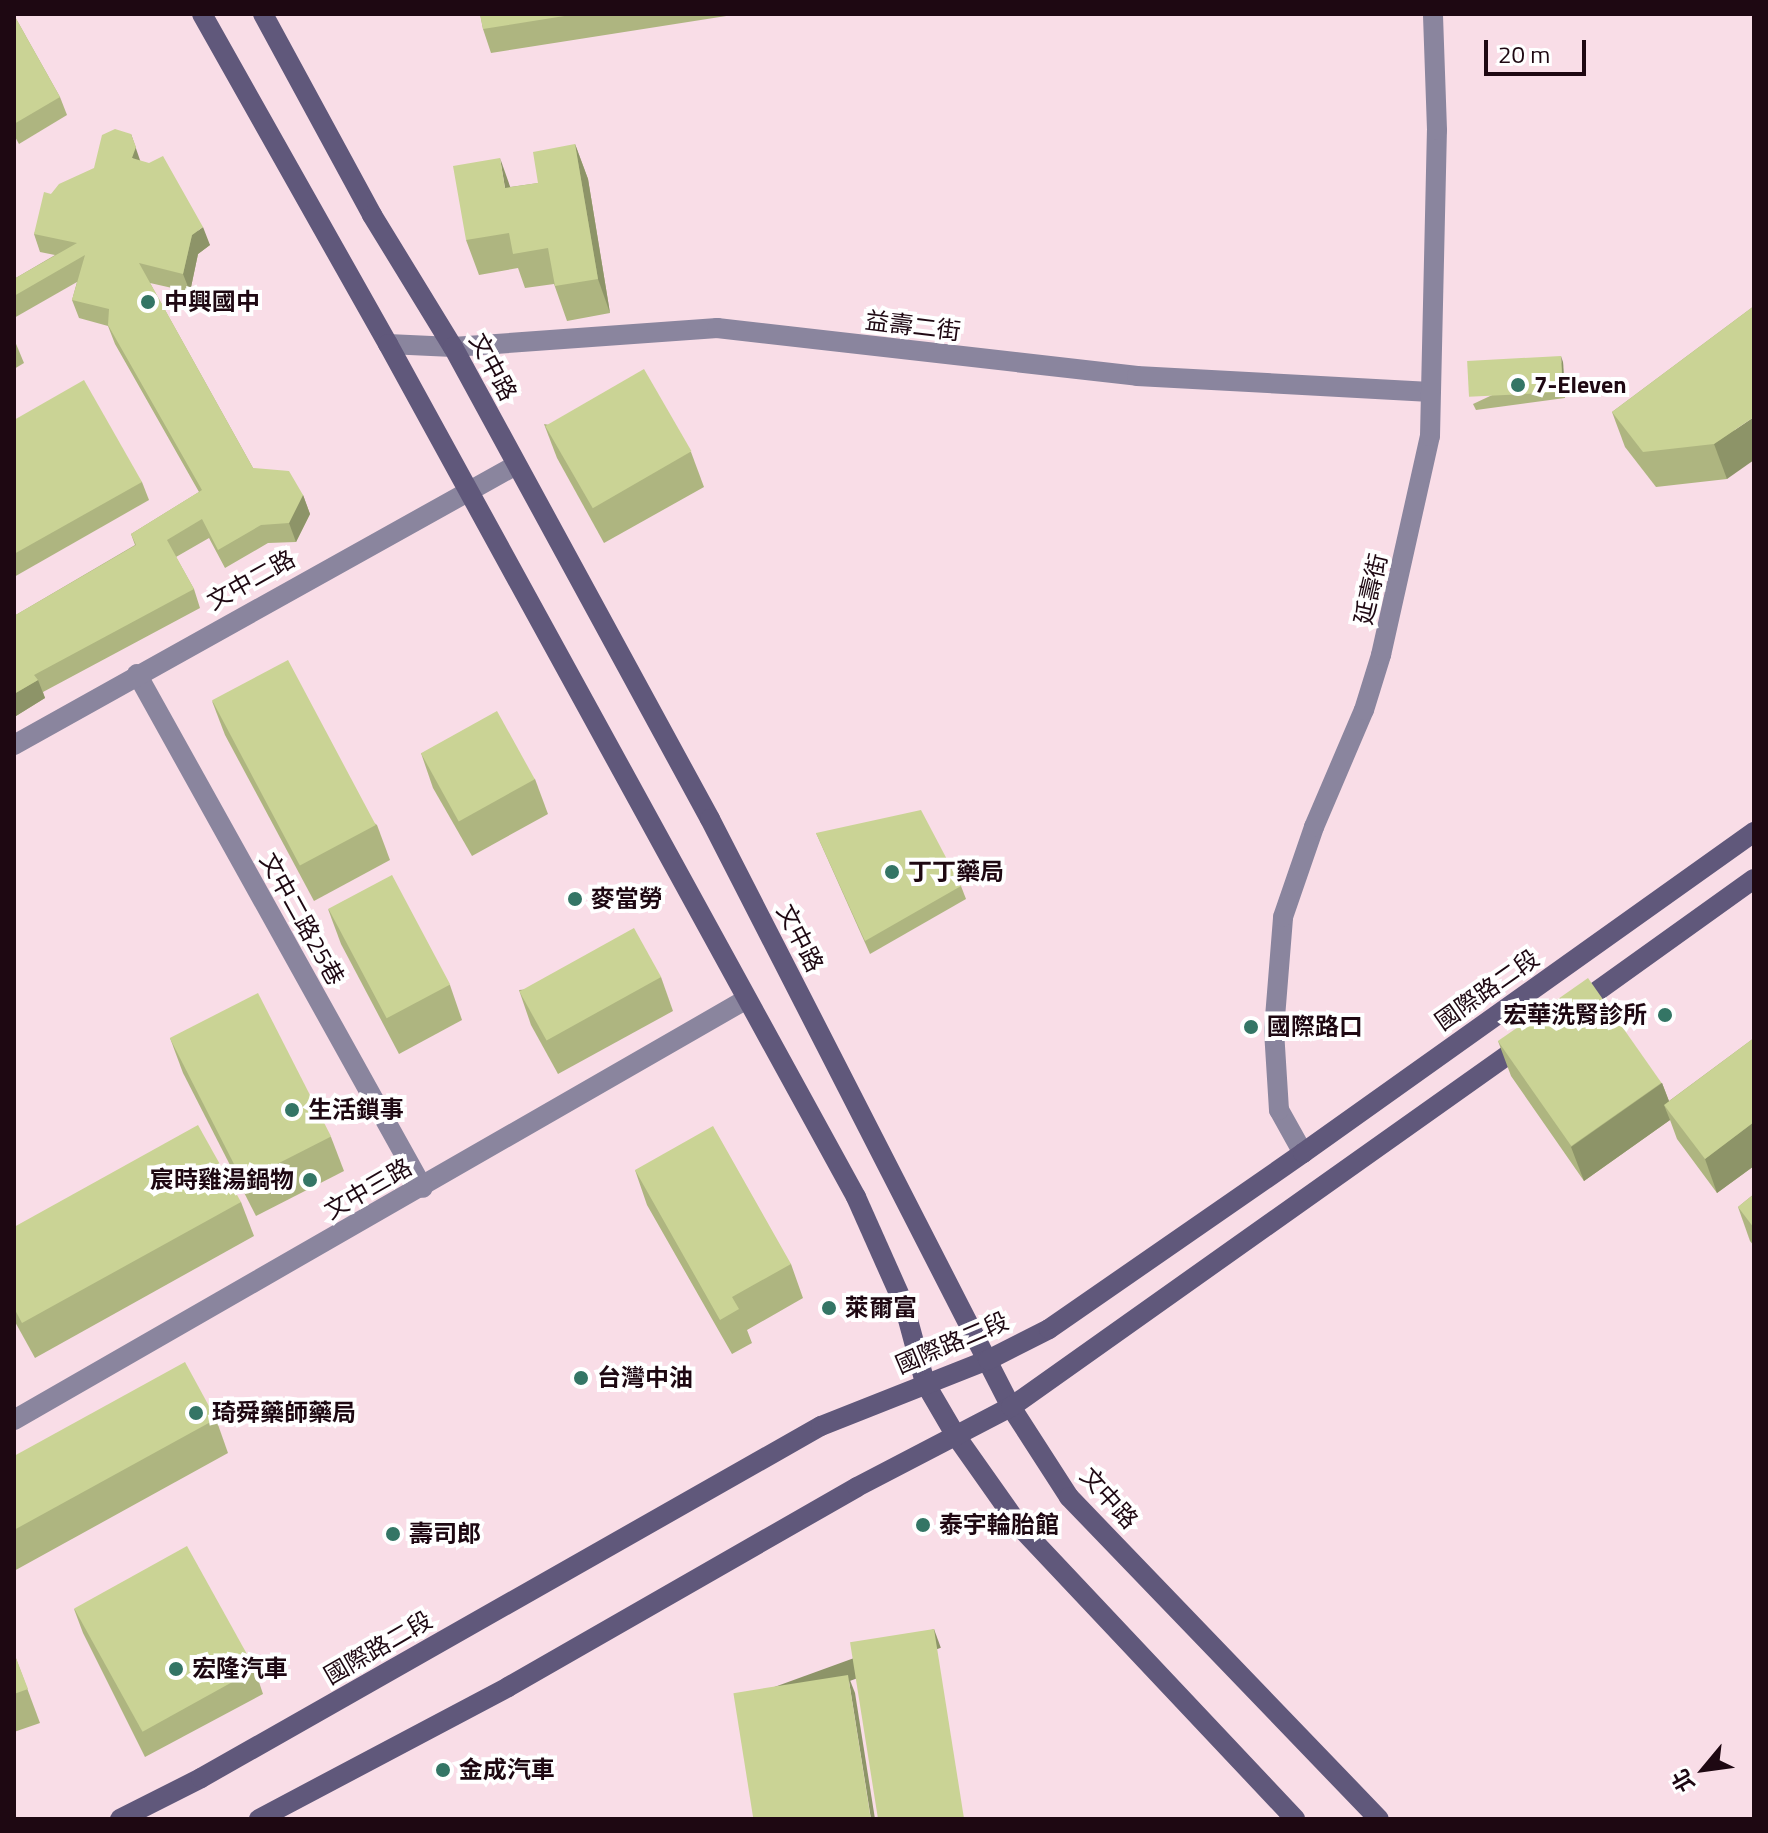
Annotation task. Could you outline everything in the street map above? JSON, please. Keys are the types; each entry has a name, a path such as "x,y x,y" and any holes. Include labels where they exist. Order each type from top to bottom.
{"street":[{"path":"202,14 469,490 745,1000 856,1197 904,1305 925,1383 956,1436 1021,1528 1295,1819"},
{"name":"文中路","path":"263,14 372,215 453,347 710,819 1011,1407 1069,1497 1379,1819"},
{"name":"延壽街","path":"1303,1153 1279,1110 1274,1030 1283,917 1314,827 1364,710 1381,655 1430,436 1437,130 1433,14"},
{"name":"益壽二街","path":"388,344 453,347 717,328 1137,376 1431,392"},
{"name":"文中二路","path":"14,745 516,465"},
{"name":"文中二路25巷","path":"137,674 423,1188"},
{"name":"國際路二段","path":"120,1819 201,1778 821,1426 988,1360 1067,1317 1754,832"},
{"path":"259,1819 508,1687 857,1487 1011,1407 1754,879"},
{"name":"文中三路","path":"14,1420 423,1188 745,1000"}],"building":[{"path":"480,14 577,14 483,29"},
{"path":"14,15 60,97 14,124"},
{"path":"115,129 131,134 136,147 132,158 149,163 163,156 203,227 192,235 183,274 139,263 253,468 289,471 303,495 289,523 261,525 218,550 202,519 167,540 194,589 34,675 38,680 14,694 14,616 136,545 131,534 202,490 108,325 109,309 72,300 85,255 14,296 14,279 77,243 34,234 44,192 51,194 59,184 94,168 102,135"},
{"path":"575,144 598,279 555,286 548,248 513,254 509,233 466,240 453,166 500,158 505,188 538,183 533,152"},
{"path":"1754,306 1754,417 1714,444 1643,452 1612,412"},
{"name":"7-Eleven","path":"1561,356 1563,392 1469,397 1467,361"},
{"path":"644,369 692,451 593,508 545,426"},
{"path":"84,380 142,482 14,554 14,420"},
{"path":"288,660 376,825 300,865 212,700"},
{"path":"497,711 535,779 459,821 421,753"},
{"name":"丁丁藥局","path":"921,810 961,886 865,941 816,833"},
{"path":"392,875 450,984 387,1018 328,909"},
{"path":"634,928 661,977 547,1040 519,992"},
{"path":"1588,978 1661,1083 1571,1146 1498,1041"},
{"path":"258,993 331,1136 243,1181 170,1038"},
{"path":"1754,1038 1754,1122 1705,1159 1664,1105"},
{"path":"198,1125 241,1202 22,1323 14,1308 14,1227"},
{"path":"713,1126 791,1264 732,1297 739,1309 720,1320 635,1170"},
{"path":"1754,1194 1754,1228 1738,1207"},
{"path":"185,1362 216,1419 14,1530 14,1456"},
{"name":"宏隆汽車","path":"187,1546 255,1669 143,1732 74,1609"},
{"path":"934,1629 964,1819 878,1819 850,1642"},
{"path":"14,1653 28,1689 14,1694"},
{"path":"848,1675 871,1819 753,1819 733,1693"}],"place":[{"name":"中興國中","path":"148,302"},
{"name":"7-Eleven","path":"1518,385"},
{"name":"丁丁藥局","path":"892,872"},
{"name":"麥當勞","path":"575,899"},
{"name":"宏華洗腎診所","path":"1665,1015"},
{"name":"國際路口","path":"1251,1027"},
{"name":"生活鎖事","path":"292,1110"},
{"name":"宸時雞湯鍋物","path":"310,1180"},
{"name":"萊爾富","path":"829,1308"},
{"name":"台灣中油","path":"581,1378"},
{"name":"琦舜藥師藥局","path":"196,1413"},
{"name":"泰宇輪胎館","path":"923,1525"},
{"name":"壽司郎","path":"393,1534"},
{"name":"宏隆汽車","path":"176,1669"},
{"name":"金成汽車","path":"443,1770"}]}
